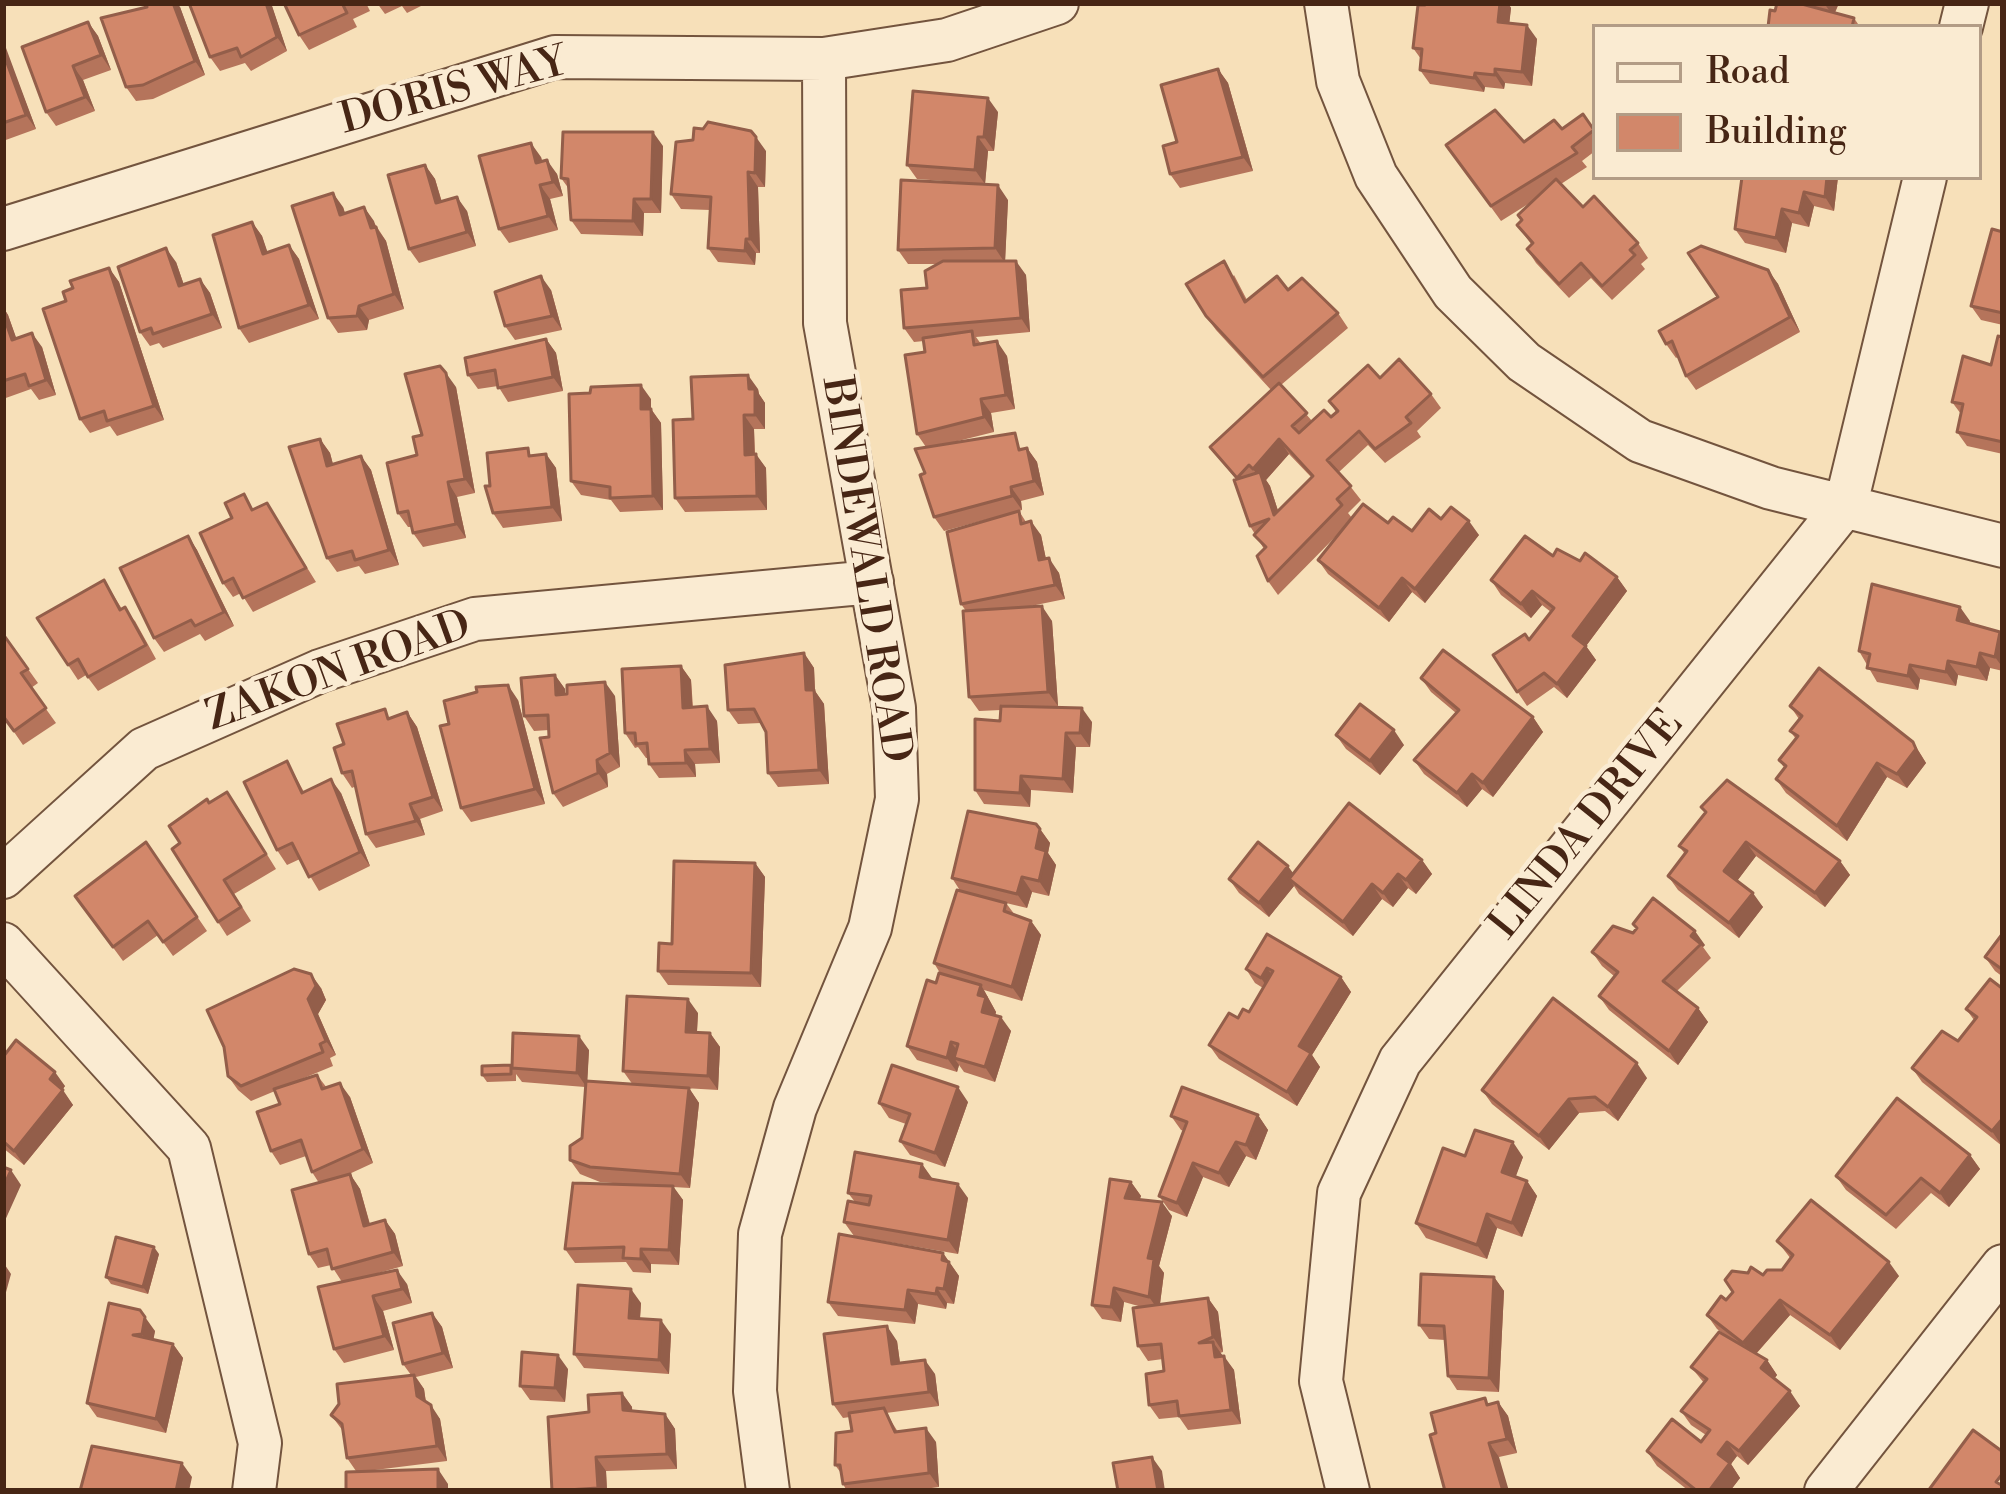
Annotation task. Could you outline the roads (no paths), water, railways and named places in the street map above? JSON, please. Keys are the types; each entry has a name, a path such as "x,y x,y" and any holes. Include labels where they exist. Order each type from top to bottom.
{"street":[{"name":"DORIS WAY","path":"3,229 556,57 824,59 947,40 1057,3"},
{"path":"1326,3 1338,81 1376,176 1453,292 1524,362 1640,441 1771,488 2003,546"},
{"name":"BINDEWALD ROAD","path":"768,1491 755,1391 760,1234 794,1108 870,928 897,799 894,708 826,323 824,59"},
{"name":"LINDA DRIVE","path":"1348,1491 1322,1381 1339,1193 1400,1061 1846,504 1924,180"},
{"name":"ZAKON ROAD","path":"3,877 144,749 320,670 475,619 872,582"},
{"path":"3,944 189,1148 260,1443 254,1491"},
{"path":"1826,1491 2003,1266"}]}
